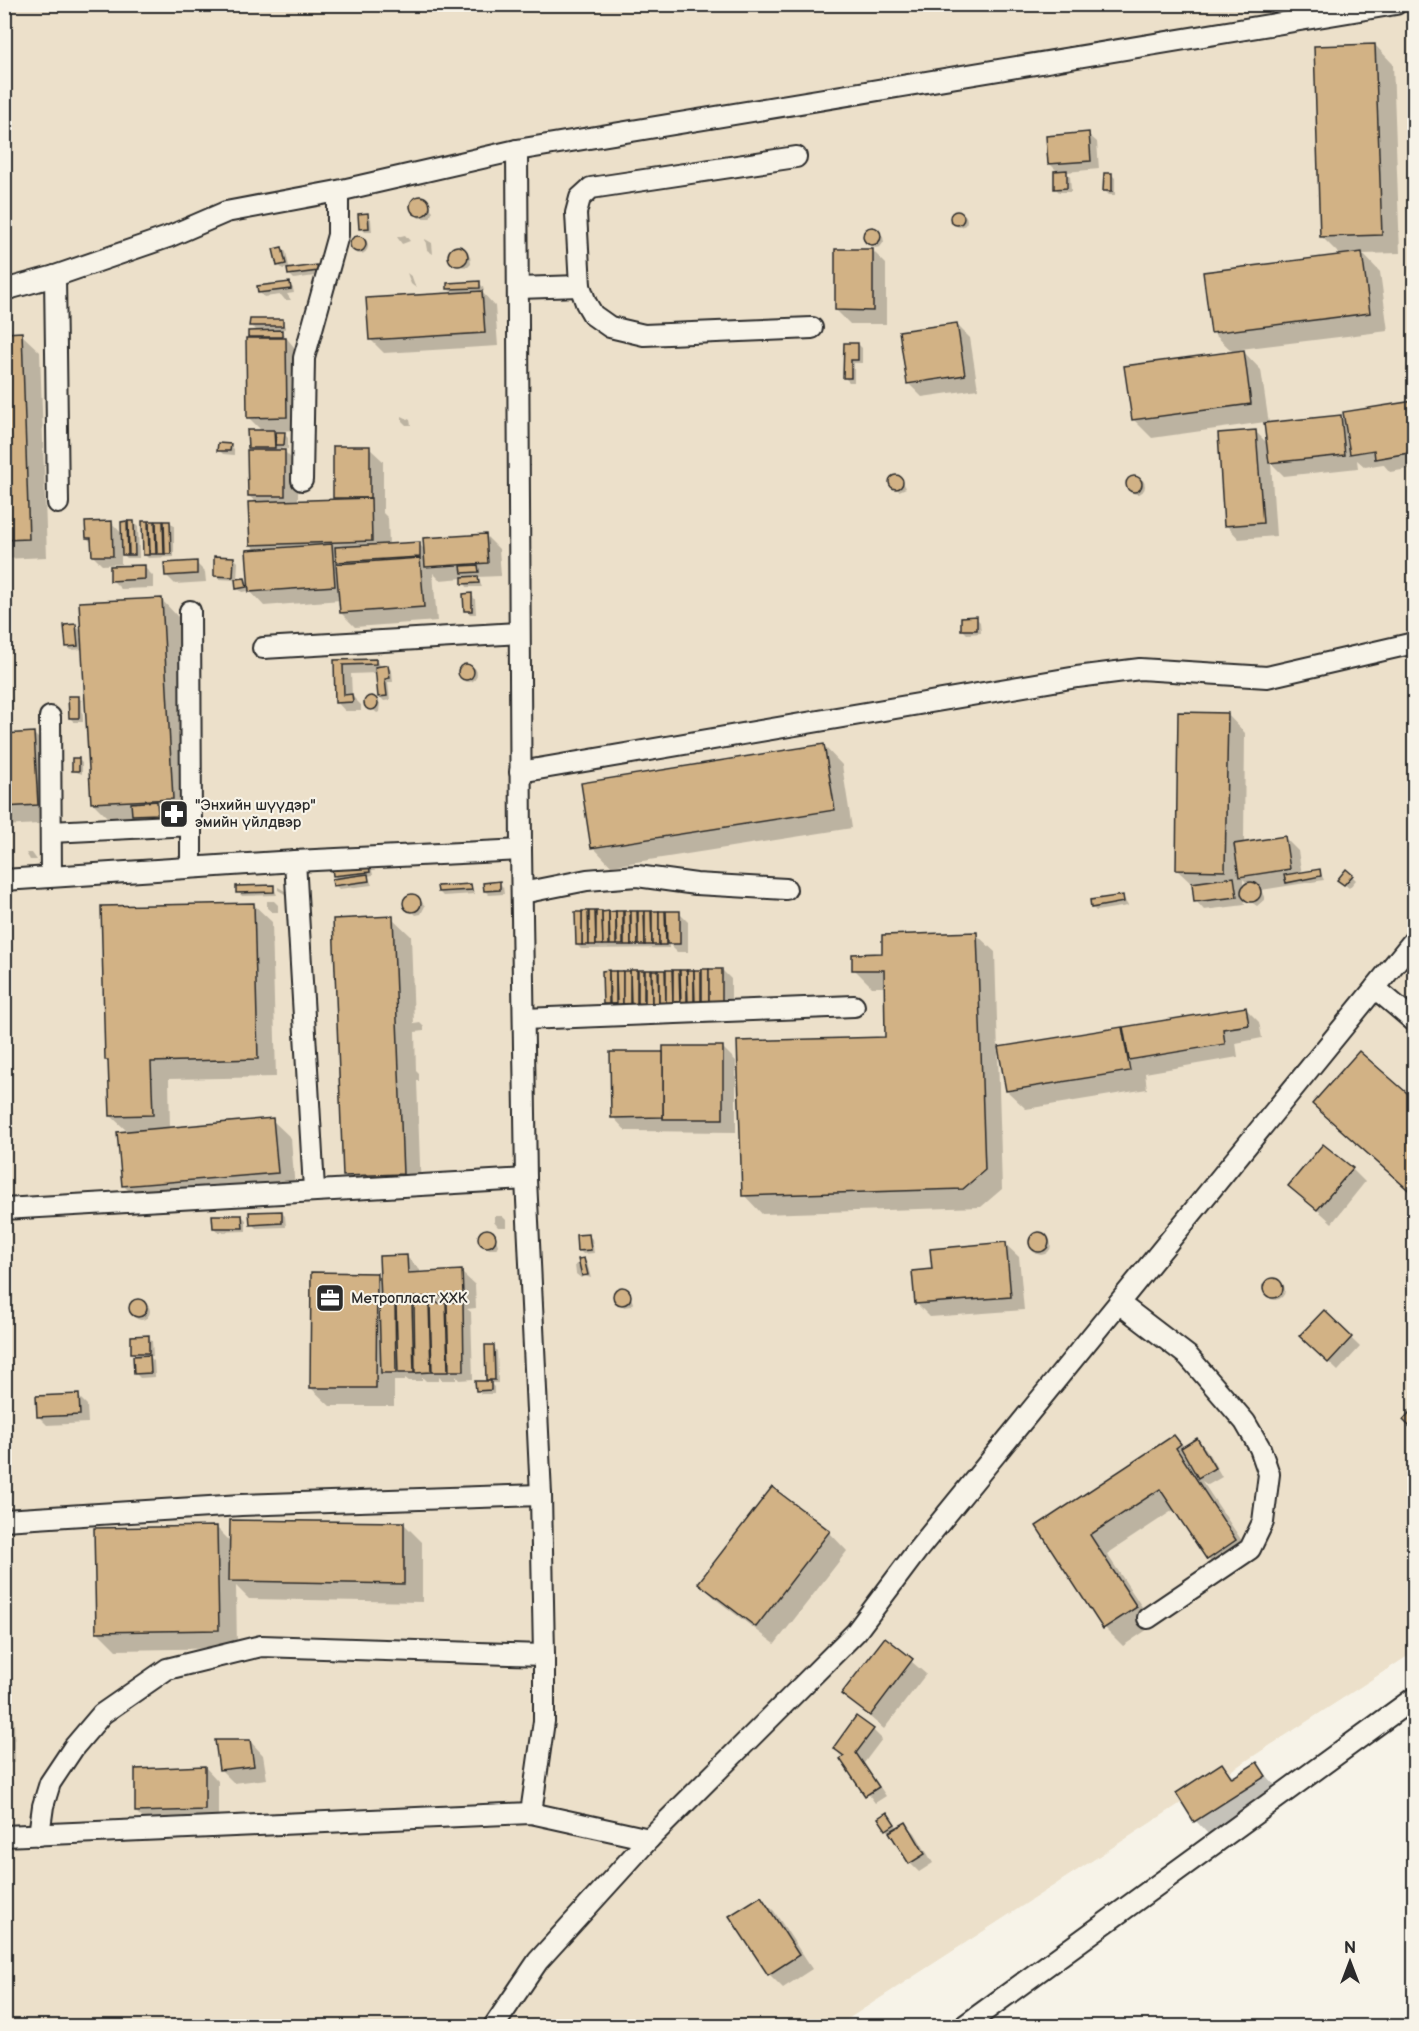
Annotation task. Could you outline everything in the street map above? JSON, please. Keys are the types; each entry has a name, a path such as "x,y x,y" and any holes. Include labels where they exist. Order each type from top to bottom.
{"street":[{"path":"4,290 55,276 168,237 226,212 338,190 517,150 1396,4"},
{"path":"517,150 520,850 526,1179 542,1495 544,1655 544,1721 531,1813"},
{"path":"796,158 591,188 580,198 576,213 580,286 593,315 610,327 644,335 812,328"},
{"path":"302,480 304,358 338,235 338,190"},
{"path":"55,276 58,503"},
{"path":"518,288 580,286"},
{"path":"190,611 191,867"},
{"path":"262,648 519,633"},
{"path":"520,772 1077,677 1140,669 1267,677 1414,643"},
{"path":"50,717 51,876"},
{"path":"51,832 191,825"},
{"path":"4,880 191,867 520,850"},
{"path":"295,861 314,1189"},
{"path":"522,893 587,880 637,876 696,884 786,889"},
{"path":"494,2026 538,1961 649,1839 855,1632 916,1552 1414,940"},
{"path":"1375,988 1414,1021"},
{"path":"524,1019 854,1006"},
{"path":"4,1209 314,1189 526,1179"},
{"path":"1120,1304 1188,1356 1245,1422 1260,1448 1269,1474 1263,1522 1250,1549 1148,1618"},
{"path":"4,1520 241,1505 542,1495"},
{"path":"39,1835 43,1806 50,1784 74,1747 102,1714 167,1669 261,1646 544,1655"},
{"path":"964,2026 1414,1698"},
{"path":"4,1836 531,1813 649,1839"}],"shaded area":[{"path":"5,5 1414,5 1414,1652 837,2026 5,2026"}],"building":[{"path":"1375,44 1382,235 1320,237 1314,46"},
{"path":"1089,132 1091,161 1048,164 1046,136"},
{"path":"1067,170 1067,188 1054,189 1054,171"},
{"path":"1104,173 1112,173 1112,191 1103,191"},
{"path":"420,196 427,199 430,206 427,213 420,216 413,213 410,206 413,199"},
{"path":"954,211 960,211 964,218 960,225 954,225 950,221 950,215"},
{"path":"368,213 369,228 359,229 358,214"},
{"path":"872,227 878,230 881,236 878,242 872,245 866,242 863,236 866,230"},
{"path":"355,236 361,236 366,244 364,250 355,252 350,247 350,241"},
{"path":"458,246 465,249 468,256 465,263 458,266 451,263 448,256 451,249"},
{"path":"282,247 286,264 277,266 273,249"},
{"path":"835,249 873,249 873,311 835,310"},
{"path":"1362,252 1370,313 1211,333 1203,272"},
{"path":"317,265 318,271 288,275 287,269"},
{"path":"480,281 480,288 447,289 447,283"},
{"path":"290,282 291,289 258,293 257,286"},
{"path":"482,291 485,333 369,340 366,298"},
{"path":"250,319 283,319 283,326 249,326"},
{"path":"957,323 965,375 907,384 899,331"},
{"path":"282,330 282,337 248,337 248,331"},
{"path":"22,332 29,539 4,540 4,333"},
{"path":"246,338 286,338 287,417 247,418"},
{"path":"844,343 858,343 858,360 851,360 851,378 843,378"},
{"path":"1244,350 1251,404 1132,420 1124,366"},
{"path":"1414,401 1414,452 1375,459 1374,450 1350,454 1343,412"},
{"path":"1341,415 1345,455 1269,463 1264,423"},
{"path":"247,430 274,430 275,448 248,448"},
{"path":"1256,430 1263,523 1224,526 1218,433"},
{"path":"276,432 285,432 284,445 275,445"},
{"path":"218,443 231,444 230,451 217,451"},
{"path":"333,446 370,446 370,498 333,498"},
{"path":"247,450 285,450 285,496 248,496"},
{"path":"896,475 901,477 903,482 901,487 896,489 891,487 889,482 891,477"},
{"path":"1134,476 1140,478 1142,484 1140,490 1134,492 1128,490 1126,484 1128,478"},
{"path":"371,498 372,541 250,545 248,502"},
{"path":"112,521 113,556 92,556 91,538 86,538 85,522"},
{"path":"127,521 128,555 122,555 121,522"},
{"path":"128,521 134,521 135,555 129,555"},
{"path":"142,521 148,521 149,555 143,555"},
{"path":"149,521 155,521 156,554 150,554"},
{"path":"156,521 163,521 164,554 157,554"},
{"path":"164,521 170,521 171,554 165,554"},
{"path":"486,534 488,563 425,567 423,538"},
{"path":"420,542 420,557 336,562 335,547"},
{"path":"332,544 335,586 249,592 246,550"},
{"path":"214,556 234,557 233,577 214,576"},
{"path":"420,558 424,607 340,613 336,564"},
{"path":"197,561 197,574 165,576 164,563"},
{"path":"145,565 145,579 110,581 110,566"},
{"path":"478,565 479,572 462,573 461,566"},
{"path":"478,576 479,583 462,584 462,577"},
{"path":"245,578 247,587 236,589 235,579"},
{"path":"472,593 472,611 464,611 463,594"},
{"path":"162,598 173,799 91,803 79,602"},
{"path":"977,616 977,630 961,630 961,617"},
{"path":"76,624 78,646 66,647 64,625"},
{"path":"376,659 376,664 343,665 344,695 352,694 353,702 335,703 334,660"},
{"path":"463,664 469,664 474,672 472,678 463,680 458,675 458,669"},
{"path":"388,665 390,678 385,679 387,696 378,697 375,667"},
{"path":"68,696 79,696 79,718 69,718"},
{"path":"371,696 376,698 378,703 376,708 371,710 366,708 364,703 366,698"},
{"path":"1178,712 1228,713 1225,871 1176,870"},
{"path":"34,732 38,805 4,807 4,734"},
{"path":"824,744 835,810 591,848 581,783"},
{"path":"72,758 79,758 79,771 72,771"},
{"path":"157,801 158,814 132,815 131,803"},
{"path":"1285,836 1290,869 1239,877 1234,844"},
{"path":"369,864 370,872 333,876 332,868"},
{"path":"1320,869 1321,876 1286,883 1284,875"},
{"path":"1346,869 1353,875 1344,885 1337,880"},
{"path":"368,874 369,881 333,886 332,879"},
{"path":"1234,877 1237,897 1194,902 1192,883"},
{"path":"500,881 500,890 484,891 483,883"},
{"path":"1251,882 1258,885 1261,892 1258,899 1251,902 1244,899 1241,892 1244,885"},
{"path":"471,884 472,890 438,892 437,886"},
{"path":"274,885 274,892 236,893 236,886"},
{"path":"412,894 418,897 421,903 418,909 412,912 406,909 403,903 406,897"},
{"path":"1123,895 1124,902 1091,908 1090,900"},
{"path":"254,903 258,1059 151,1062 153,1115 110,1116 108,1060 105,1060 101,906"},
{"path":"582,911 588,911 589,945 582,945"},
{"path":"589,911 595,911 596,945 589,945"},
{"path":"596,911 602,911 603,945 596,945"},
{"path":"609,911 609,945 603,945 602,912"},
{"path":"616,911 616,945 610,945 609,912"},
{"path":"616,911 623,911 623,945 617,945"},
{"path":"624,911 630,911 631,945 624,945"},
{"path":"631,911 637,911 638,945 631,945"},
{"path":"638,911 644,911 645,945 638,945"},
{"path":"645,911 651,911 652,945 645,945"},
{"path":"652,911 659,911 659,945 652,945"},
{"path":"659,911 665,911 666,945 659,945"},
{"path":"666,911 680,911 680,944 667,944"},
{"path":"575,912 582,912 582,945 576,945"},
{"path":"393,916 403,1174 343,1176 333,919"},
{"path":"977,932 985,1170 963,1189 742,1196 737,1041 885,1037 884,970 852,970 852,954 882,953 882,935"},
{"path":"702,969 709,969 709,1003 702,1003"},
{"path":"709,969 722,969 722,1003 709,1003"},
{"path":"609,970 609,1004 603,1004 602,971"},
{"path":"630,970 637,970 637,1004 631,1004"},
{"path":"638,970 644,970 644,1004 638,1004"},
{"path":"645,970 651,970 652,1004 645,1004"},
{"path":"652,970 658,970 659,1004 652,1004"},
{"path":"659,970 665,970 666,1004 659,1004"},
{"path":"666,970 672,970 673,1004 666,1004"},
{"path":"673,970 679,970 680,1004 673,1004"},
{"path":"680,970 687,970 687,1004 681,1004"},
{"path":"687,970 694,970 694,1004 688,1004"},
{"path":"694,970 701,970 701,1003 695,1004"},
{"path":"609,971 616,971 616,1004 610,1004"},
{"path":"616,971 623,971 623,1004 617,1005"},
{"path":"623,971 630,971 630,1004 623,1004"},
{"path":"1246,1007 1249,1025 1223,1029 1225,1044 1129,1060 1123,1027"},
{"path":"1122,1027 1130,1071 1006,1091 998,1047"},
{"path":"663,1046 723,1046 723,1119 663,1119"},
{"path":"1359,1051 1414,1099 1414,1195 1312,1104"},
{"path":"610,1052 663,1052 663,1117 611,1118"},
{"path":"273,1118 278,1173 122,1186 117,1132"},
{"path":"1323,1144 1353,1168 1317,1210 1288,1186"},
{"path":"282,1211 282,1223 250,1225 249,1212"},
{"path":"212,1215 242,1215 243,1228 213,1228"},
{"path":"487,1229 493,1232 496,1238 493,1244 487,1247 481,1244 478,1238 481,1232"},
{"path":"1039,1232 1046,1235 1049,1242 1046,1249 1039,1252 1032,1249 1029,1242 1032,1235"},
{"path":"589,1234 591,1250 577,1251 576,1235"},
{"path":"1006,1242 1011,1297 915,1304 912,1271 932,1269 930,1249"},
{"path":"407,1255 408,1273 462,1270 463,1295 381,1299 379,1256"},
{"path":"584,1258 588,1275 582,1276 578,1259"},
{"path":"311,1272 377,1273 376,1388 310,1388"},
{"path":"1273,1278 1280,1281 1283,1288 1280,1295 1273,1298 1266,1295 1263,1288 1266,1281"},
{"path":"622,1287 628,1290 631,1296 628,1302 622,1305 616,1302 613,1296 616,1290"},
{"path":"138,1299 144,1302 147,1308 144,1314 138,1317 132,1314 129,1308 132,1302"},
{"path":"447,1302 463,1302 464,1371 449,1371"},
{"path":"429,1303 431,1372 415,1373 414,1304"},
{"path":"430,1303 446,1303 448,1372 432,1372"},
{"path":"379,1304 395,1304 396,1373 381,1373"},
{"path":"396,1304 412,1304 414,1373 398,1373"},
{"path":"1324,1310 1352,1337 1328,1363 1299,1336"},
{"path":"149,1335 149,1353 131,1353 131,1336"},
{"path":"485,1345 494,1345 495,1380 486,1380"},
{"path":"150,1355 151,1373 134,1374 133,1356"},
{"path":"475,1381 491,1381 491,1390 476,1391"},
{"path":"79,1394 80,1415 37,1417 36,1396"},
{"path":"1414,1407 1414,1431 1403,1420"},
{"path":"1174,1435 1181,1444 1176,1448 1236,1540 1207,1560 1160,1489 1090,1535 1137,1607 1103,1629 1036,1526"},
{"path":"1197,1438 1215,1468 1198,1478 1181,1448"},
{"path":"772,1487 830,1531 756,1627 698,1583"},
{"path":"230,1520 404,1522 404,1584 229,1581"},
{"path":"217,1526 219,1630 96,1632 94,1528"},
{"path":"885,1637 913,1659 870,1716 841,1694"},
{"path":"856,1716 874,1729 856,1753 879,1787 865,1796 840,1759 844,1756 833,1748"},
{"path":"215,1740 250,1740 254,1766 219,1770"},
{"path":"1257,1762 1266,1776 1194,1822 1176,1793 1222,1763 1232,1778"},
{"path":"205,1766 205,1810 135,1812 135,1769"},
{"path":"887,1812 895,1824 886,1830 878,1818"},
{"path":"906,1822 925,1854 909,1864 889,1832"},
{"path":"761,1896 799,1955 768,1975 729,1916"}],"place":[{"name":"\"Энхийн шүүдэр\" эмийн үйлдвэр","path":"174,814"},
{"name":"Метропласт ХХК","path":"330,1298"}]}
